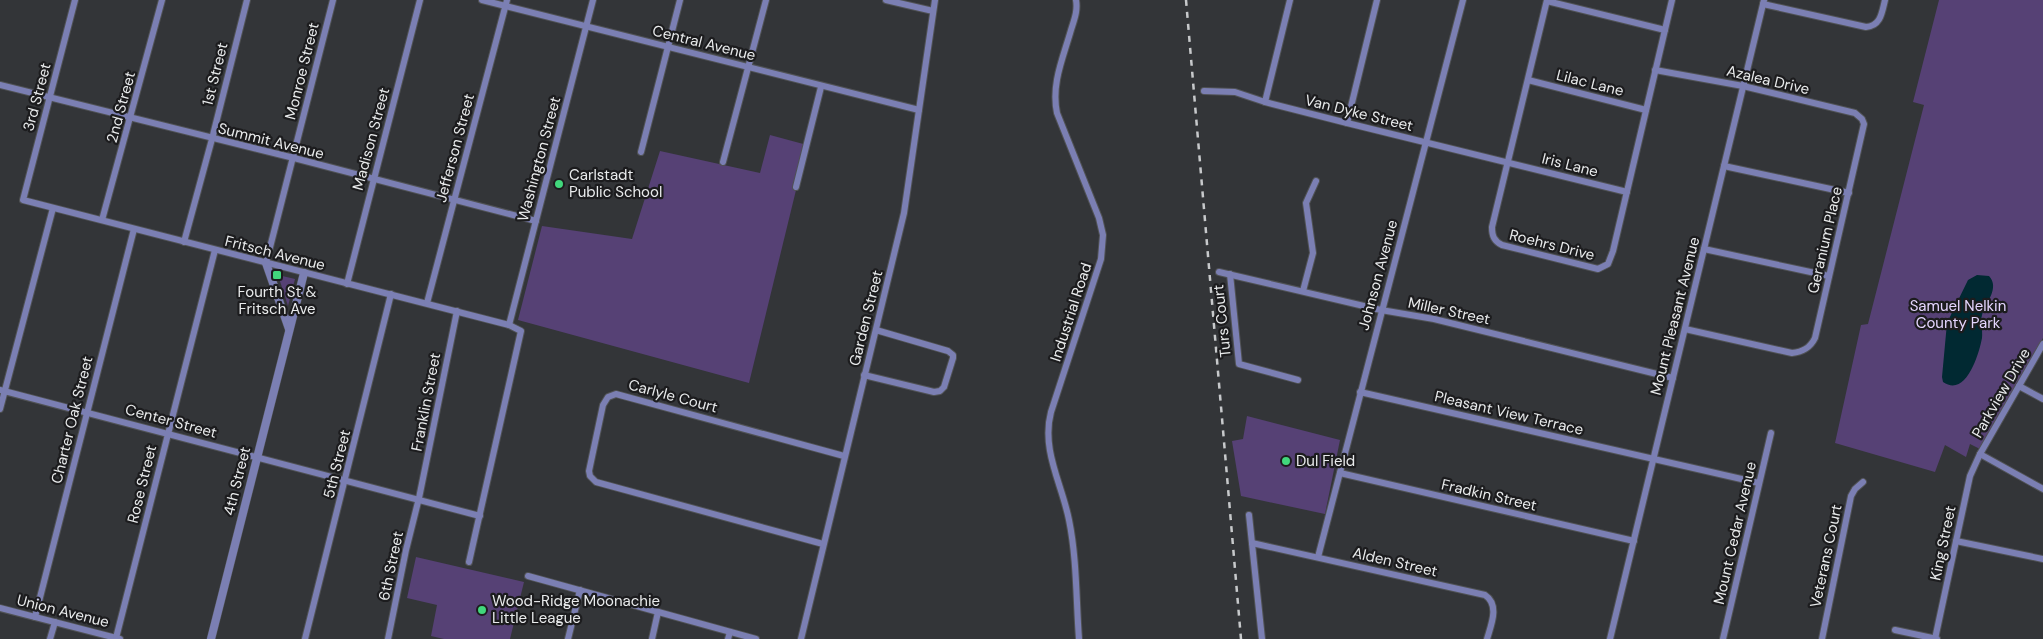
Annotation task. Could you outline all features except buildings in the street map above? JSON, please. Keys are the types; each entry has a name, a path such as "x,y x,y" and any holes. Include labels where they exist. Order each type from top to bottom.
{"street":[{"name":"3rd Street","path":"23,200 75,0"},
{"name":"2nd Street","path":"102,220 162,0"},
{"name":"1st Street","path":"184,242 247,0"},
{"name":"Monroe Street","path":"266,263 333,0"},
{"name":"Madison Street","path":"347,284 420,0"},
{"name":"Central Avenue","path":"482,0 506,3 586,26 821,87 919,110"},
{"name":"Washington Street","path":"509,324 593,0"},
{"path":"640,152 680,0"},
{"path":"723,162 766,0"},
{"path":"886,0 933,11"},
{"name":"Garden Street","path":"801,639 904,213 935,0"},
{"name":"Industrial Road","path":"1076,0 1077,12 1055,83 1054,102 1099,218 1103,247 1102,259 1051,412 1047,442 1069,521 1079,639"},
{"path":"1264,102 1290,0"},
{"path":"1347,123 1377,0"},
{"name":"Johnson Avenue","path":"1318,557 1463,0"},
{"path":"1547,0 1665,30"},
{"name":"Roehrs Drive","path":"1547,0 1492,227 1494,238 1502,246 1592,269 1603,268 1611,260 1672,0"},
{"path":"1764,2 1866,27 1875,25 1878,21 1885,0"},
{"name":"Mount Pleasant Avenue","path":"1610,639 1764,2"},
{"name":"Jefferson Street","path":"427,303 506,3"},
{"name":"Azalea Drive","path":"1655,70 1744,86 1855,113 1862,119 1863,130"},
{"name":"Lilac Lane","path":"1528,80 1646,110"},
{"name":"Summit Avenue","path":"0,85 294,158 536,221"},
{"path":"796,187 821,87"},
{"name":"Van Dyke Street","path":"1204,91 1235,92 1264,102 1508,162"},
{"name":"Geranium Place","path":"1685,328 1792,353 1803,351 1808,347 1815,338 1863,130"},
{"name":"Iris Lane","path":"1508,162 1627,192"},
{"path":"1724,166 1849,193"},
{"path":"1303,291 1313,253 1306,203 1316,181"},
{"name":"Fritsch Avenue","path":"23,200 509,324 521,331 480,516"},
{"path":"0,409 2,391 53,208"},
{"name":"Charter Oak Street","path":"35,617 134,229"},
{"path":"1704,249 1829,276"},
{"name":"Rose Street","path":"118,638 215,250"},
{"path":"266,263 289,330"},
{"name":"Miller Street","path":"1219,272 1381,310 1434,319 1673,378"},
{"name":"4th Street","path":"211,639 304,273"},
{"name":"Turs Court","path":"1230,274 1238,364 1298,380"},
{"name":"5th Street","path":"305,639 391,294"},
{"name":"Franklin Street","path":"419,498 457,311"},
{"path":"864,374 934,392 940,391 944,388 953,358 948,351 876,330"},
{"name":"Parkview Drive","path":"1980,454 2043,344"},
{"path":"2019,386 2043,399"},
{"name":"Center Street","path":"2,391 419,498 480,516"},
{"name":"Pleasant View Terrace","path":"1360,392 1759,482"},
{"name":"Carlyle Court","path":"823,544 592,480 589,471 603,405 608,397 616,394 844,456"},
{"name":"Mount Cedar Avenue","path":"1723,639 1771,433"},
{"path":"1980,454 2043,489"},
{"name":"King Street","path":"1936,639 1970,476 1980,454"},
{"name":"Fradkin Street","path":"1340,473 1634,541"},
{"name":"Veterans Court","path":"1822,639 1852,496 1855,489 1863,482"},
{"name":"6th Street","path":"388,639 406,550 419,498"},
{"path":"469,562 480,516"},
{"path":"1249,516 1262,639"},
{"path":"1956,541 2043,559"},
{"name":"Alden Street","path":"1252,543 1485,595 1490,598 1494,612 1487,639"},
{"path":"528,576 756,639"},
{"path":"568,639 580,590"},
{"name":"Union Avenue","path":"0,608 118,638"},
{"path":"652,639 658,612"},
{"path":"50,639 55,622"},
{"path":"1895,630 1936,639"},
{"path":"728,639 730,632"}],"green space":[{"name":"Samuel Nelkin County Park","path":"1939,0 2043,0 2043,338 1980,449 1970,444 1966,457 1945,445 1935,472 1835,443 1861,325 1868,324 1924,105 1913,102"},
{"path":"770,135 807,145 749,383 518,320 542,226 632,239 660,151 760,173"},
{"path":"278,275 295,279 288,306"},
{"name":"Dul Field","path":"1247,416 1340,440 1325,514 1241,496 1232,441 1243,439"},
{"path":"416,557 524,582 510,639 444,639 431,636 437,605 407,598"}],"water":[{"path":"1977,275 1989,276 1993,285 1993,290 1982,315 1980,345 1974,363 1965,379 1958,384 1951,385 1943,382 1942,377 1947,323 1968,280"}],"railway":[{"path":"1186,0 1241,639"}],"place":[{"name":"Carlstadt Public School","path":"559,184"},
{"name":"Fourth St & Fritsch Ave","path":"277,275"},
{"name":"Dul Field","path":"1286,461"},
{"name":"Wood-Ridge Moonachie Little League","path":"482,610"}]}
